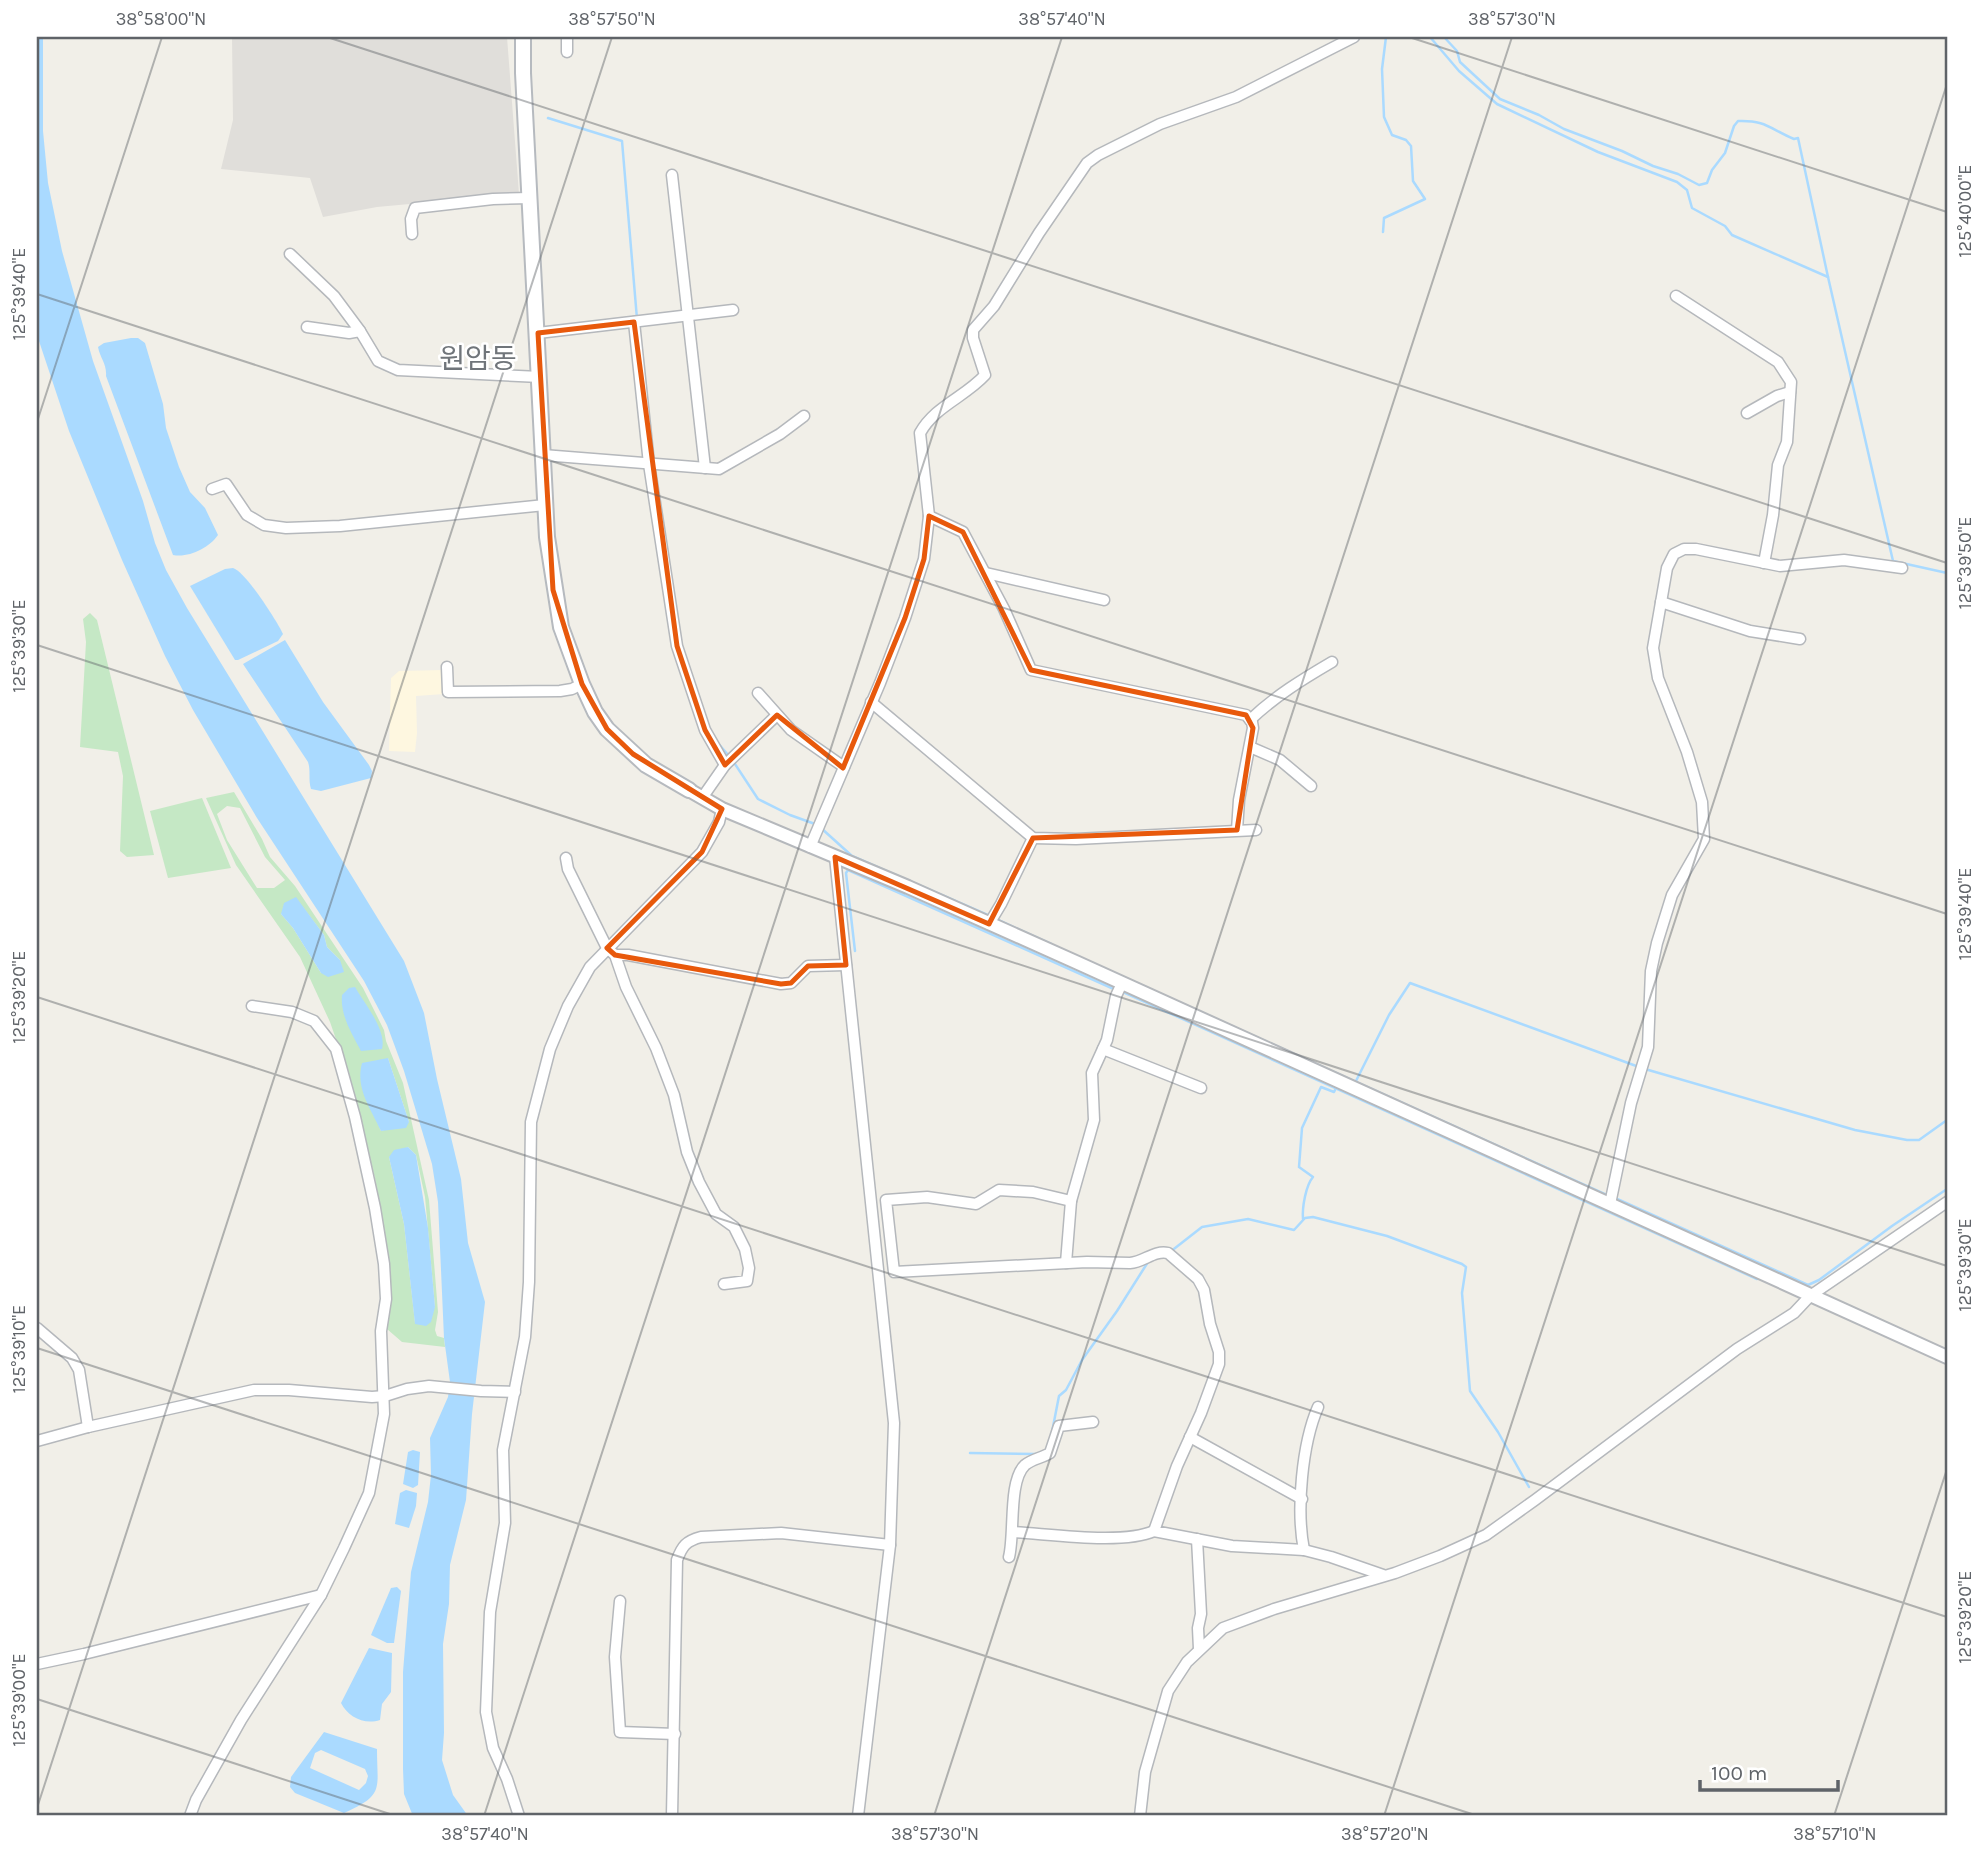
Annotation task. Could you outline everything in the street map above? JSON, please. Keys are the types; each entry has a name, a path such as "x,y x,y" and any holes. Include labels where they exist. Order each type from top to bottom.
{"main road":[{"path":"523,37 545,505 552,577 561,627 595,712 619,741 646,765 689,790"}],"street":[{"path":"567,37 568,52"},
{"path":"810,847 872,702 905,618 924,559 929,516 920,433 935,412 973,388 985,375 973,330 994,306 1087,163 1097,155 1160,124 1236,97 1353,37"},
{"path":"672,175 705,468"},
{"path":"412,234 411,219 415,208 493,199 530,198"},
{"path":"290,254 334,296 378,361 398,370 540,377"},
{"path":"1676,296 1778,362 1791,382 1787,442 1778,465 1773,515 1764,563"},
{"path":"538,333 733,310"},
{"path":"634,322 649,464 677,646 705,730 726,765"},
{"path":"307,327 349,333 360,331"},
{"path":"1747,413 1777,396 1790,392"},
{"path":"543,455 719,469 780,434 804,416"},
{"path":"212,489 226,484 247,515 264,525 286,528 340,526 545,505"},
{"path":"929,516 963,532 986,573 1031,670 1246,715 1253,729 1239,800 1237,830"},
{"path":"1609,1203 1631,1103 1648,1047 1651,971 1657,943 1672,895 1704,839 1702,802 1688,752 1658,678 1653,648 1667,568 1674,554 1685,548 1780,566 1844,559 1902,569"},
{"path":"986,573 1104,600"},
{"path":"1661,602 1750,631 1800,639"},
{"path":"1250,720 1290,686 1332,662"},
{"path":"447,667 448,692 560,691 582,684"},
{"path":"758,694 791,730 844,766"},
{"path":"872,702 1033,838 1076,839 1256,830"},
{"path":"702,798 726,765 777,715"},
{"path":"1250,747 1280,760 1311,786"},
{"path":"689,790 722,808 1122,983 1947,1357"},
{"path":"519,1816 508,1779 493,1748 486,1712 490,1612 505,1523 503,1450 525,1336 529,1282 531,1122 550,1049 568,1006 590,967 611,951 702,852 719,822 722,808"},
{"path":"989,924 1033,838"},
{"path":"835,857 894,1423 890,1545 858,1816"},
{"path":"566,858 568,869 611,951 656,1048 674,1095 687,1152 699,1182 716,1214 734,1227 745,1249 749,1268 747,1281 724,1284"},
{"path":"611,951 781,984 791,983 808,967 846,965"},
{"path":"1066,1263 1071,1201 1094,1121 1092,1073 1122,983"},
{"path":"190,1816 196,1800 241,1720 320,1595 369,1493 385,1396 382,1331 386,1299 384,1264 355,1117 336,1049 314,1021 292,1012 251,1006"},
{"path":"1102,1049 1201,1088"},
{"path":"1071,1201 1033,1192 999,1190 976,1204 927,1197 886,1200 894,1272 1137,1262 1163,1252 1168,1253 1198,1279 1207,1303 1219,1352 1219,1364 1177,1466 1154,1531"},
{"path":"1140,1816 1145,1772 1168,1691 1186,1662 1223,1628 1440,1556 1486,1535 1737,1349 1794,1313 1811,1296 1947,1202"},
{"path":"37,1328 72,1358 79,1370 88,1427"},
{"path":"37,1441 254,1390 385,1396 407,1389 446,1386 514,1392"},
{"path":"1304,1550 1300,1533 1305,1452 1310,1425 1318,1407"},
{"path":"1009,1557 1016,1480 1021,1469 1027,1462 1050,1453 1059,1426 1093,1422"},
{"path":"1190,1437 1302,1499"},
{"path":"1013,1532 1113,1537 1138,1536 1154,1531 1232,1546 1304,1550 1331,1556 1383,1575"},
{"path":"673,1816 677,1560 688,1540 781,1533 890,1545"},
{"path":"1197,1539 1199,1649"},
{"path":"37,1664 320,1595"},
{"path":"620,1601 615,1657 620,1732 674,1734"}],"highlighted area":[{"path":"634,322 677,646 705,730 725,765 777,715 843,768 905,618 924,559 929,516 963,532 1031,670 1236,711 1246,715 1253,728 1237,830 1033,838 989,924 835,857 846,965 808,966 791,983 781,984 615,955 607,948 702,852 722,809 633,754 607,729 582,684 553,590 538,333"}],"shaded area":[{"path":"232,37 507,37 519,194 377,207 323,217 310,178 221,169 233,120"},
{"path":"443,670 444,694 416,696 415,752 389,751 391,678 399,671"}],"green space":[{"path":"90,613 97,620 154,855 127,857 120,851 123,776 118,752 80,747 86,642 83,619"},
{"path":"234,792 270,857 295,886 363,988 384,1030 403,1083 429,1200 438,1312 435,1330 437,1336 444,1338 445,1347 402,1342 387,1329 391,1274 375,1178 345,1065 330,1022 300,957 236,865 206,798","holes":["227,806 240,808 265,857 285,880 274,888 257,888 227,840 217,814","296,898 324,935 327,947 340,960 321,973 281,914","388,1058 409,1122 381,1131 371,1108","408,1147 416,1155 425,1197 435,1307 415,1323 404,1224 389,1157"]},
{"path":"202,798 231,868 168,878 150,811"}],"water":[{"path":"37,37 43,37 43,131 48,183 62,251 93,361 143,501 155,543 187,608 404,961 424,1013 461,1179 468,1243 485,1302 472,1414 466,1500 450,1565 449,1604 443,1644 442,1760 453,1795 468,1816 413,1816 404,1794 403,1672 411,1572 428,1502 431,1475 430,1438 448,1397 450,1382 444,1338 438,1202 432,1164 387,1025 364,981 257,818 193,710 165,656 122,560 69,431 37,335"},
{"path":"138,338 145,343 163,404 166,428 179,467 190,492 205,508 218,535 209,544 192,553 173,555 106,376 98,347 104,343"},
{"path":"233,568 253,587 283,634 278,641 238,660 235,660 190,586 225,569"},
{"path":"285,640 323,702 369,765 371,778 321,791 311,789 308,762 243,664"},
{"path":"296,897 324,935 327,947 340,960 344,972 328,977 321,973 281,914 284,903"},
{"path":"355,987 378,1025 383,1042 382,1049 361,1051 347,1024 342,995 349,988"},
{"path":"388,1058 409,1122 406,1128 381,1131 362,1090 360,1072 362,1063"},
{"path":"408,1147 416,1155 428,1228 435,1307 431,1322 426,1326 415,1324 404,1224 389,1157 394,1150"},
{"path":"408,1452 420,1452 418,1485 413,1488 403,1484"},
{"path":"406,1490 417,1493 409,1528 395,1524 400,1493"},
{"path":"397,1587 401,1591 394,1643 387,1643 371,1635 391,1588"},
{"path":"369,1648 392,1653 391,1692 382,1704 380,1720 374,1721 357,1719 341,1703"},
{"path":"324,1732 377,1749 376,1789 366,1801 344,1813 295,1793 290,1787 291,1777","holes":["321,1750 365,1769 368,1776 366,1783 359,1790 310,1768 315,1753"]}],"waterway":[{"path":"1383,232 1384,218 1425,199 1413,181 1411,146 1406,140 1392,135 1384,117 1382,69 1386,37"},
{"path":"1430,37 1459,71 1497,104 1598,152 1677,182 1687,190 1692,208 1725,226 1732,235 1828,277 1893,561 1947,573"},
{"path":"1444,37 1457,51 1460,62 1500,99 1564,129 1678,174 1699,185 1707,183 1712,170 1725,153 1738,121 1762,124 1794,139 1798,138 1828,277"},
{"path":"548,118 622,141 637,319"},
{"path":"717,742 729,756"},
{"path":"733,761 758,799 815,824"},
{"path":"821,828 852,856 990,916"},
{"path":"855,951 846,873 848,870 1116,990"},
{"path":"996,919 1051,944"},
{"path":"1101,967 1609,1196"},
{"path":"1356,1081 1389,1015 1410,983 1639,1067"},
{"path":"1123,992 1757,1279"},
{"path":"1645,1069 1855,1130 1907,1140 1919,1140 1947,1120"},
{"path":"1303,1219 1305,1196 1313,1177 1299,1167 1302,1128 1321,1087 1334,1092 1335,1090"},
{"path":"1615,1198 1808,1285 1819,1280 1947,1189"},
{"path":"1170,1252 1202,1227 1248,1219 1294,1230 1305,1218 1313,1217 1387,1236 1462,1264 1466,1267 1462,1293 1470,1391 1498,1432 1529,1487"},
{"path":"1051,1437 1059,1396 1066,1390 1082,1360 1148,1262"},
{"path":"970,1453 1037,1454"}],"district":[{"name":"원암동","path":"478,358"}]}
